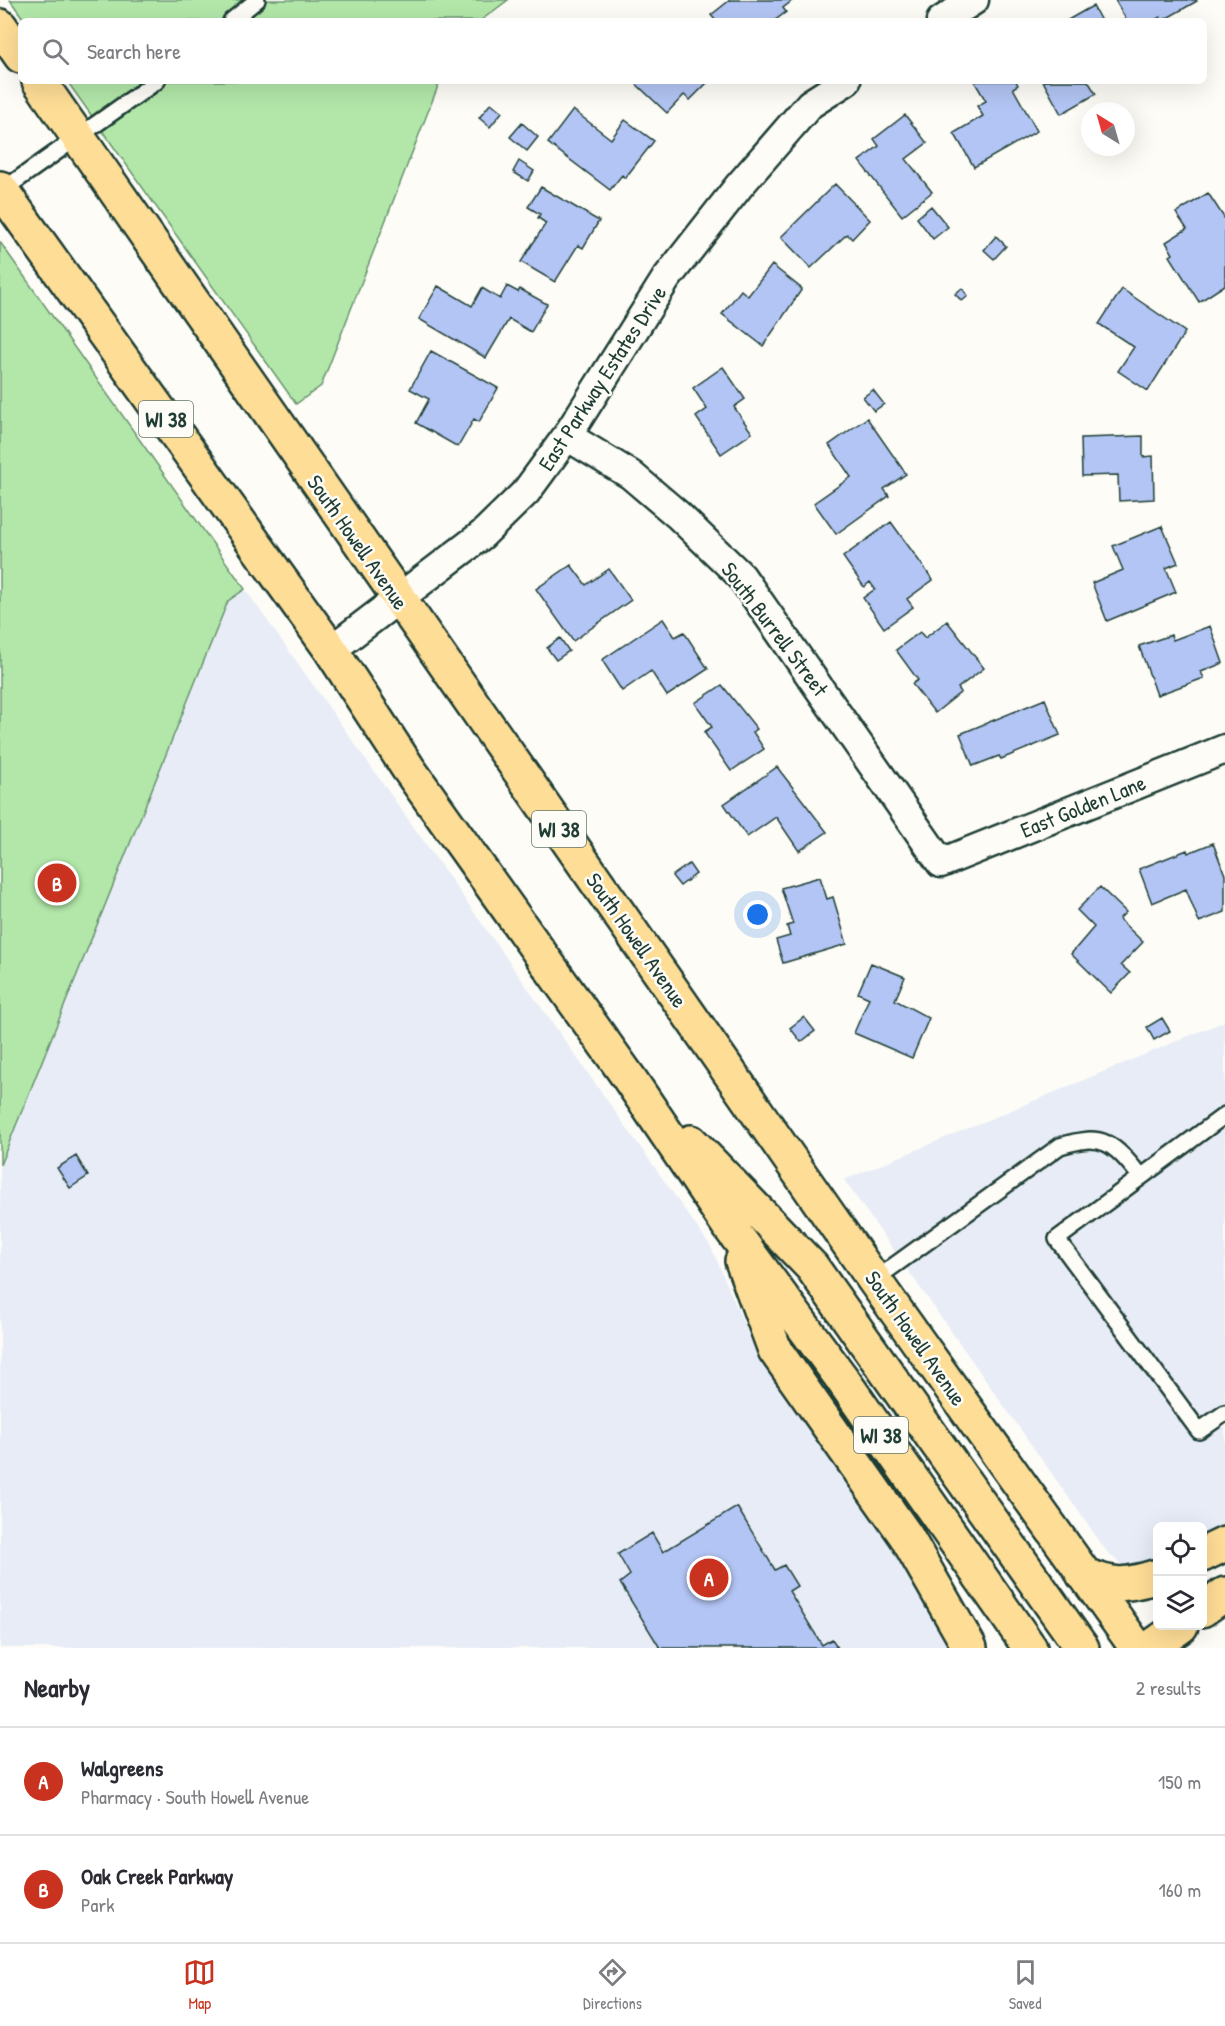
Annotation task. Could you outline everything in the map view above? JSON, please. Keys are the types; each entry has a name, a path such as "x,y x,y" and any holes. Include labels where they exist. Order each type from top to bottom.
{"main road":[{"path":"0,26 18,52"},
{"name":"South Howell Avenue","path":"41,84 874,1280 1137,1648"},
{"name":"WI 38","path":"1,190 331,650 408,768 630,1078 729,1226 840,1376 1030,1648"},
{"path":"630,1078 812,1267 1082,1648"},
{"path":"729,1226 775,1350 906,1536 970,1648"},
{"path":"1207,1553 1225,1544"},
{"path":"1083,1574 1107,1584 1130,1585 1153,1578"},
{"path":"1207,1607 1225,1594"},
{"path":"1150,1648 1175,1630"}],"street":[{"path":"946,18 974,0"},
{"name":"East Parkway Estates Drive","path":"331,650 482,536 526,492 567,436 666,279 717,214 810,104 841,84"},
{"name":"South Burrell Street","path":"567,436 631,475 678,514 741,576 941,863"},
{"name":"East Golden Lane","path":"941,863 1225,749"}],"lane":[{"path":"235,18 257,0"},
{"path":"1,190 153,84"},
{"path":"1225,1115 1058,1239 1199,1431 1225,1413"},
{"path":"874,1280 1060,1146 1082,1139 1102,1140 1118,1149 1141,1177"}],"shaded area":[{"path":"245,589 711,1247 753,1345 920,1583 959,1648 0,1648 0,1165 228,601"},
{"path":"1225,1021 1225,1531 1207,1539 1207,1522 1153,1522 1153,1563 1125,1567 1108,1553 844,1180"}],"green space":[{"path":"10,0 508,0 484,18 23,18"},
{"path":"69,84 439,84 321,386 296,404"},
{"path":"0,242 245,589 228,601 0,1165"}],"building":[{"path":"730,0 793,0 783,8 786,12 778,18 714,18 711,15"},
{"path":"1115,0 1197,1 1167,18 1125,18"},
{"path":"1093,6 1099,18 1071,18"},
{"path":"636,84 706,84 690,100 684,95 667,113"},
{"path":"976,84 1018,84 1013,88 1037,131 974,167 954,133 983,116 977,106 986,101"},
{"path":"1045,84 1090,84 1096,94 1061,114"},
{"path":"491,103 502,112 490,127 479,118"},
{"path":"573,110 611,139 625,120 654,141 625,178 622,175 610,190 548,143"},
{"path":"905,115 927,143 906,159 932,192 902,216 859,161 879,146 874,139"},
{"path":"522,123 538,137 527,151 510,137"},
{"path":"519,161 534,171 528,181 513,172"},
{"path":"835,184 870,220 852,239 847,234 811,268 781,237"},
{"path":"541,187 599,221 583,248 578,245 555,282 521,262 546,223 538,218 540,214 528,207"},
{"path":"1208,193 1225,219 1225,285 1199,302 1170,256 1173,254 1166,242 1187,229 1176,213"},
{"path":"931,206 948,227 933,239 917,218"},
{"path":"996,236 1006,246 994,259 984,250"},
{"path":"772,265 802,289 763,346 722,314 741,290 748,296"},
{"path":"438,286 472,306 482,288 500,299 507,286 518,292 520,289 547,304 531,332 509,319 486,358 419,319"},
{"path":"962,288 968,296 962,301 955,294"},
{"path":"1122,289 1185,332 1148,391 1118,371 1134,347 1099,324"},
{"path":"431,351 498,388 479,422 474,419 458,447 416,423 429,399 410,389"},
{"path":"723,367 745,399 734,407 752,433 721,454 696,417 707,409 693,388"},
{"path":"873,390 884,404 874,411 863,397"},
{"path":"867,418 906,474 884,489 889,496 836,534 814,503 851,477 829,445"},
{"path":"1143,436 1143,457 1153,456 1154,499 1119,501 1118,475 1082,476 1081,438"},
{"path":"891,522 933,580 907,599 913,607 884,628 863,598 875,589 870,582 864,587 843,557"},
{"path":"1162,526 1178,563 1166,568 1176,592 1107,621 1092,583 1123,570 1113,546"},
{"path":"571,565 586,585 609,569 631,600 573,641 536,589"},
{"path":"663,619 675,637 684,632 708,669 667,696 651,671 622,691 602,660"},
{"path":"947,621 984,668 958,688 961,692 935,713 912,684 918,680 896,650 920,632 925,638"},
{"path":"1210,626 1223,663 1201,672 1204,678 1157,695 1139,646 1171,635 1173,640"},
{"path":"560,638 569,651 556,660 547,648"},
{"path":"722,685 757,729 753,732 764,749 731,771 704,732 712,727 695,703"},
{"path":"1045,699 1060,735 1001,759 999,756 973,766 960,734"},
{"path":"777,767 827,832 799,851 776,817 747,837 724,804"},
{"path":"1213,843 1225,875 1225,912 1199,922 1186,889 1152,903 1139,869 1187,850 1188,853"},
{"path":"689,864 696,874 680,886 672,876"},
{"path":"820,877 827,899 833,897 847,944 783,963 776,940 790,936 787,926 793,924 781,888"},
{"path":"1100,887 1126,912 1119,919 1143,942 1121,965 1130,973 1111,993 1071,954 1094,927 1077,910"},
{"path":"871,963 905,977 895,1000 929,1018 912,1058 854,1033 869,998 858,993"},
{"path":"804,1017 815,1031 801,1042 790,1028"},
{"path":"1162,1018 1170,1031 1154,1040 1147,1027"},
{"path":"76,1156 88,1176 70,1188 57,1168"},
{"path":"737,1507 775,1570 784,1565 797,1586 789,1591 822,1645 832,1639 838,1648 660,1648 620,1583 630,1575 618,1554 652,1533 663,1552"}],"place":[{"name":"Oak Creek Parkway","path":"57,883"},
{"name":"Walgreens","path":"709,1578"}]}
